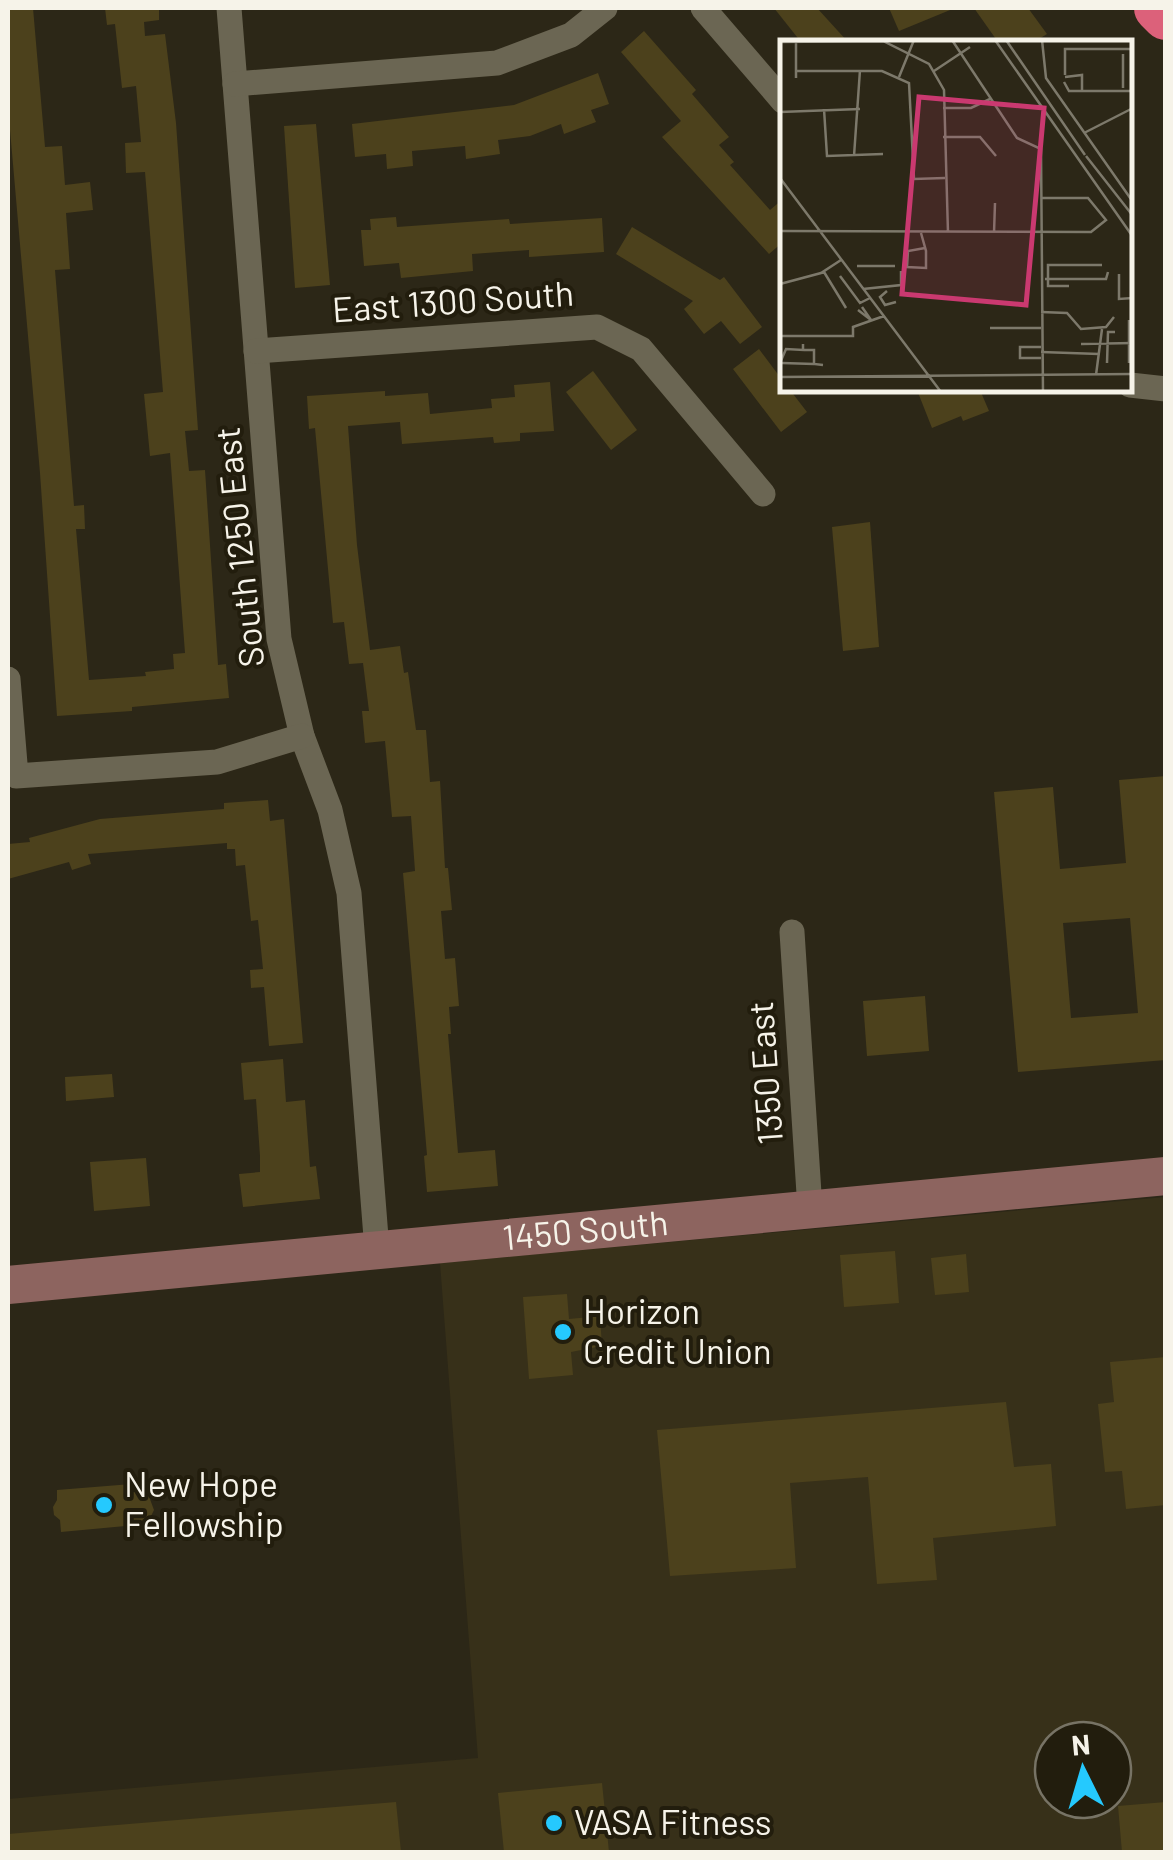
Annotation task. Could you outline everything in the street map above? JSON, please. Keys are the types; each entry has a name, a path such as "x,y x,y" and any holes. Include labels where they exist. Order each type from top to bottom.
{"highway":[{"path":"1158,8 1166,16"}],"street":[{"name":"South 1250 East","path":"229,8 279,639 302,736 330,810 350,894 377,1250"},
{"path":"235,84 497,63 571,35 605,8"},
{"path":"703,8 780,98"},
{"name":"East 1300 South","path":"256,351 597,328 641,349 763,494"},
{"path":"1133,385 1166,389"},
{"path":"8,679 16,776 217,762 302,736"},
{"name":"1350 East","path":"792,932 810,1209"},
{"name":"1450 South","path":"8,1285 1166,1176"}],"shaded area":[{"path":"1165,1197 1165,1852 8,1852 8,1799 478,1758 440,1263"}],"building":[{"path":"8,8 33,8 45,147 62,146 65,185 90,182 93,210 66,213 70,269 55,270 74,506 84,505 85,529 76,529 89,680 146,676 145,672 174,669 173,654 185,653 170,453 150,456 144,394 163,392 145,172 126,173 125,143 141,142 136,86 122,88 115,24 107,25 105,8 159,8 159,20 144,22 145,36 165,34 176,123 198,430 185,431 189,471 205,470 218,665 226,664 229,698 57,716 8,107"},
{"path":"774,8 817,8 846,40 799,40"},
{"path":"889,8 955,8 899,31"},
{"path":"974,8 1028,8 1047,34 1037,40 997,40"},
{"path":"644,31 696,90 692,94 729,137 719,145 734,162 730,165 770,210 780,202 780,245 769,254 662,137 681,121 621,52"},
{"path":"598,73 609,104 591,110 596,122 564,134 561,124 530,136 498,140 500,154 466,159 465,146 412,151 413,166 387,169 386,154 355,157 352,124 514,105"},
{"path":"316,124 330,285 295,288 284,126"},
{"path":"396,217 397,227 509,219 510,224 602,218 604,252 529,257 529,250 472,254 473,271 401,278 399,263 364,266 361,230 371,230 370,219"},
{"path":"632,227 720,280 724,277 762,327 740,344 721,321 704,334 684,309 693,301 616,254"},
{"path":"759,349 780,377 780,392 792,392 807,412 781,432 733,369"},
{"path":"593,371 637,430 611,450 566,392"},
{"path":"550,382 554,431 520,433 520,441 494,443 493,437 402,444 400,422 348,426 370,650 400,646 416,730 426,730 430,782 440,781 445,868 452,910 441,911 445,959 455,958 459,1006 449,1007 448,1034 458,1153 495,1150 498,1186 427,1192 403,873 415,871 411,816 392,817 385,741 365,743 362,711 369,711 363,663 349,664 344,622 333,623 315,428 309,429 307,396 385,391 385,396 428,393 430,414 492,408 491,399 515,397 514,385"},
{"path":"918,392 981,392 989,411 963,421 961,416 932,428"},
{"path":"870,522 879,647 843,651 832,527"},
{"path":"1166,776 1166,1060 1018,1072 994,792 1053,787 1060,869 1126,863 1119,780","holes":["1130,918 1138,1013 1071,1018 1063,923"]},
{"path":"268,800 270,821 284,819 303,1043 269,1046 264,987 251,988 250,970 263,969 258,920 251,921 245,865 236,866 235,849 227,849 227,843 88,854 91,864 72,870 69,862 8,879 8,844 30,842 29,838 100,819 224,809 224,803"},
{"path":"925,996 929,1051 867,1056 863,1001"},
{"path":"283,1059 286,1102 305,1100 310,1167 316,1166 320,1199 243,1207 239,1174 260,1172 260,1156 256,1099 244,1100 241,1063"},
{"path":"112,1074 114,1097 66,1101 65,1077"},
{"path":"146,1158 150,1206 94,1211 90,1162"},
{"path":"895,1251 899,1303 844,1307 840,1255"},
{"path":"966,1254 969,1292 935,1295 931,1258"},
{"name":"Horizon Credit Union","path":"567,1294 569,1319 600,1316 602,1346 571,1352 573,1375 529,1379 523,1297"},
{"path":"1166,1357 1166,1505 1126,1509 1122,1471 1105,1472 1098,1404 1114,1402 1110,1362"},
{"path":"1006,1402 1014,1467 1051,1464 1056,1526 933,1538 937,1580 877,1584 868,1477 790,1483 796,1568 670,1576 657,1430"},
{"path":"144,1483 154,1510 147,1524 61,1532 53,1507 57,1490"},
{"name":"VASA Fitness","path":"602,1783 609,1852 504,1852 498,1793"},
{"path":"396,1802 401,1852 8,1852 8,1834"},
{"path":"1166,1802 1166,1852 1122,1852 1119,1820 1133,1820 1133,1805"}],"place":[{"name":"Horizon Credit Union","path":"563,1332"},
{"name":"New Hope Fellowship","path":"104,1505"},
{"name":"VASA Fitness","path":"554,1823"}]}
